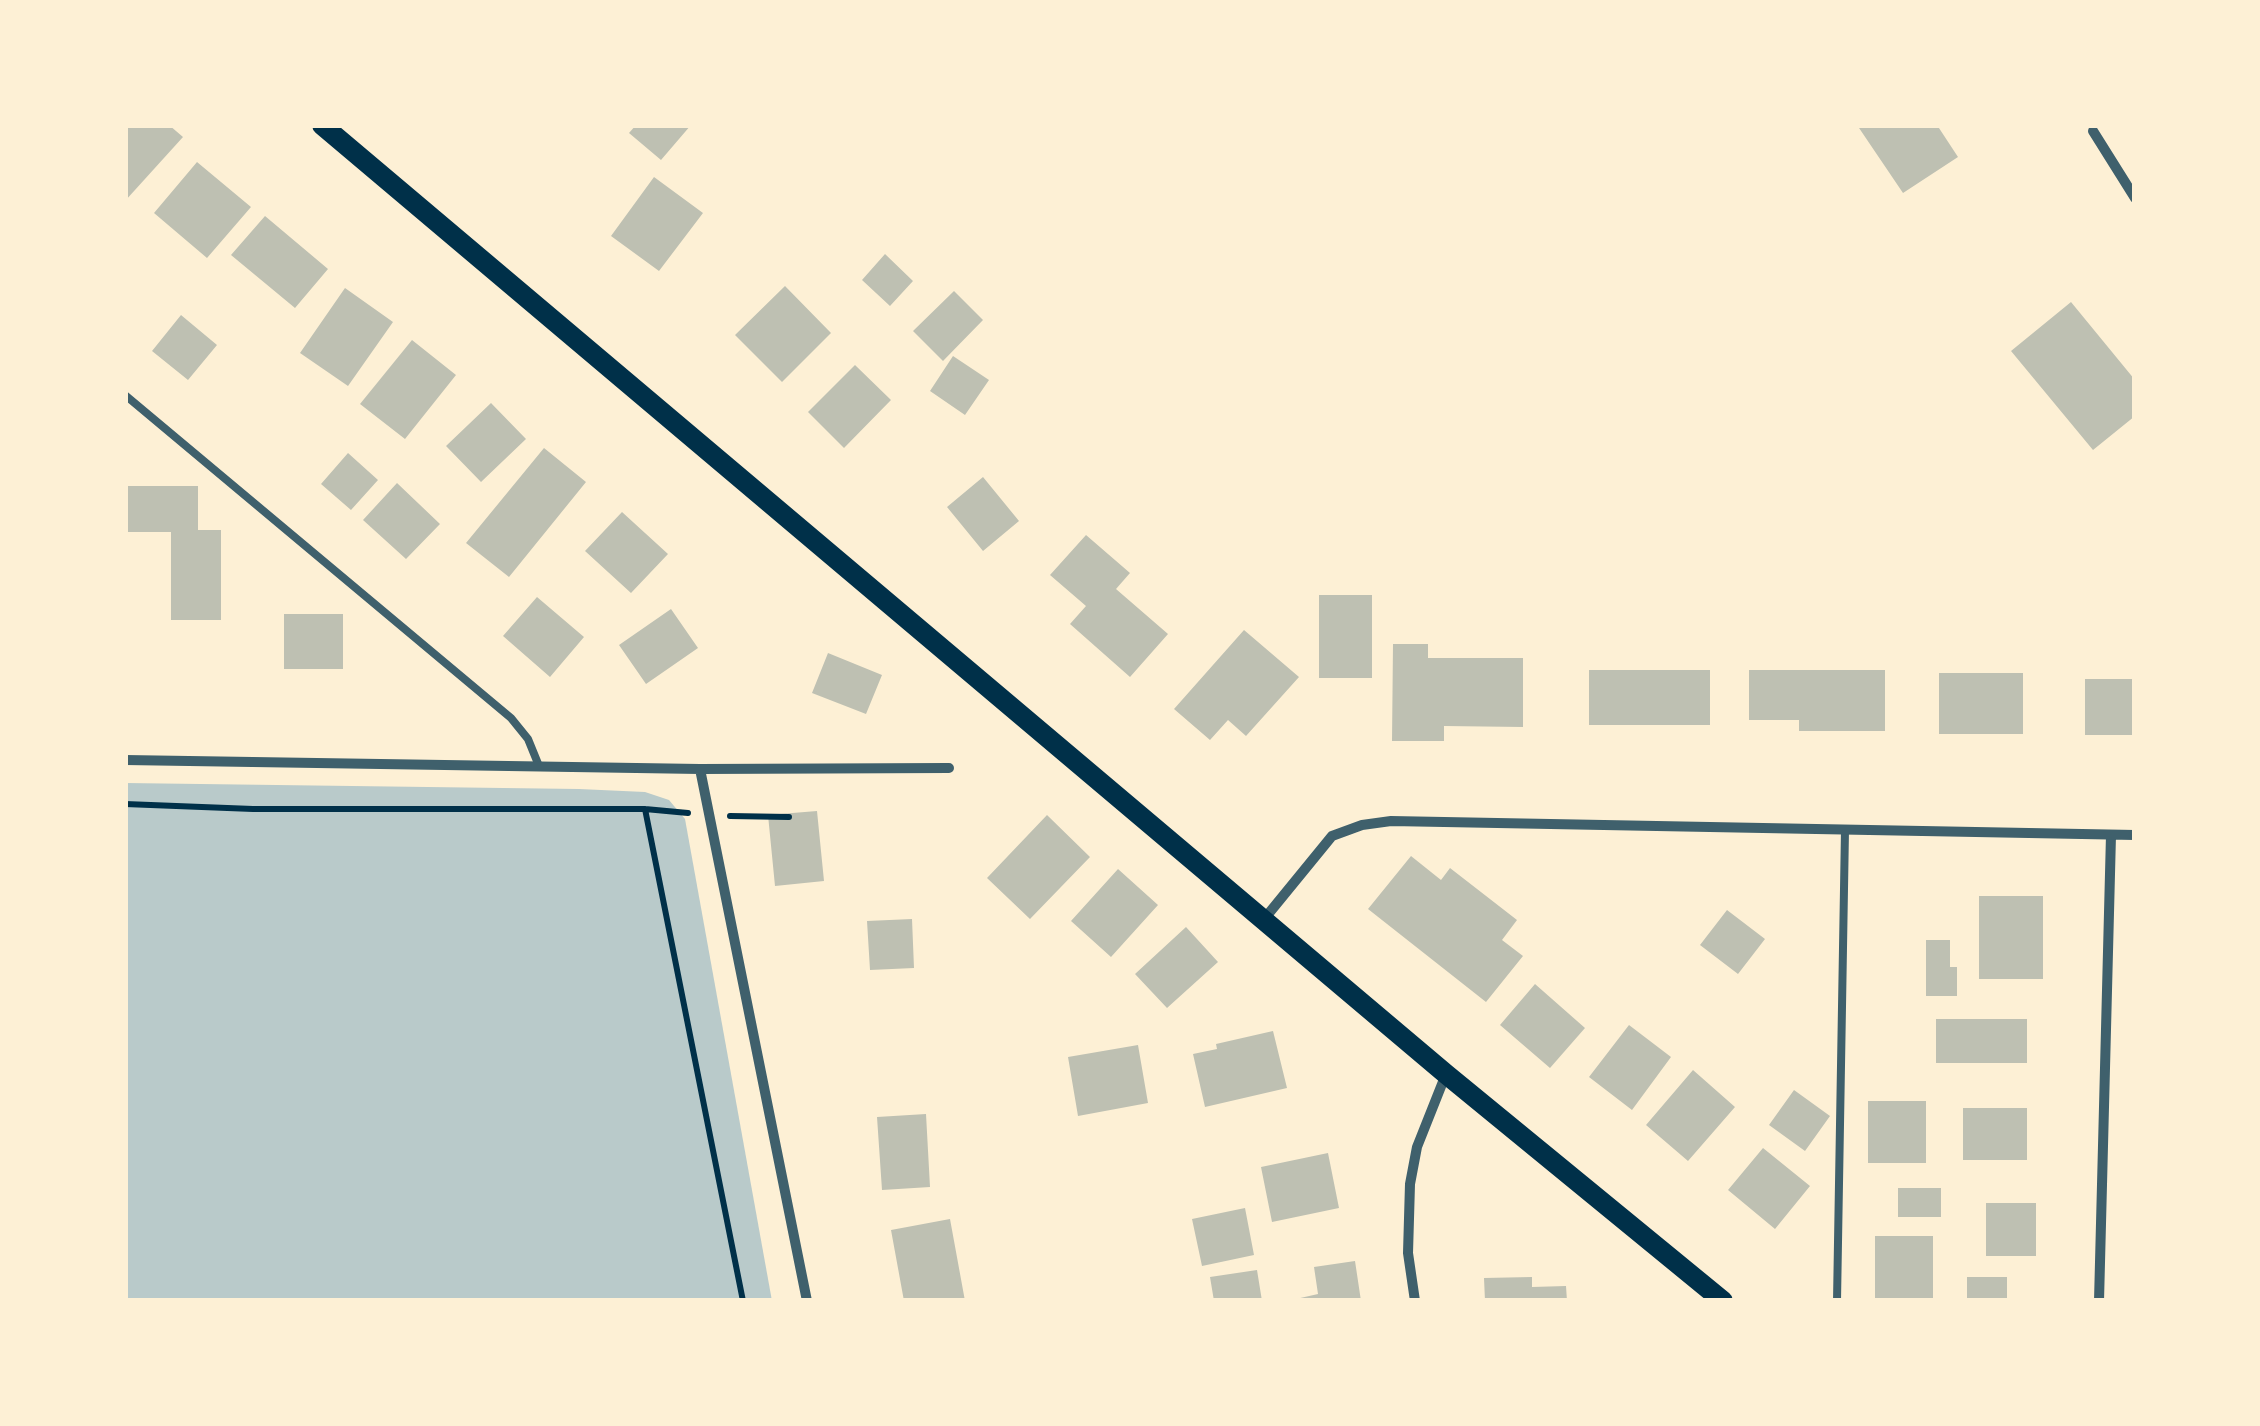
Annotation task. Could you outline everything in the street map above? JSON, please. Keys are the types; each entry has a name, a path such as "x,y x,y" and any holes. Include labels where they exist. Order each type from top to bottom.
{"main road":[{"path":"322,125 1446,1074 1723,1301"}],"street":[{"path":"2093,130 2135,198"},
{"path":"125,760 700,769 949,768"},
{"path":"700,769 807,1301"},
{"path":"1264,918 1332,836 1362,824 1391,820 2135,835"},
{"path":"2099,1301 2111,835"},
{"path":"1415,1301 1408,1253 1410,1184 1417,1147 1446,1074"}],"lane":[{"path":"125,395 512,718 528,739 539,766"},
{"path":"1836,1301 1844,830"}],"path":[{"path":"125,804 273,809 645,809 789,816"},
{"path":"645,809 743,1301"}],"shaded area":[{"path":"125,783 579,789 645,792 669,800 685,819 772,1301 125,1301"}],"building":[{"path":"125,125 169,125 183,137 125,201"},
{"path":"636,125 691,125 661,160 629,133"},
{"path":"1857,125 1937,125 1958,157 1903,193"},
{"path":"197,162 251,207 207,258 154,213"},
{"path":"654,177 703,213 659,271 611,236"},
{"path":"265,216 328,269 295,308 231,255"},
{"path":"885,254 913,281 890,306 862,280"},
{"path":"785,286 831,333 782,382 735,335"},
{"path":"345,288 393,322 348,386 300,353"},
{"path":"954,291 983,320 943,361 913,331"},
{"path":"2071,302 2135,380 2135,416 2093,450 2011,351"},
{"path":"181,315 217,345 188,380 152,351"},
{"path":"412,340 456,375 405,439 360,404"},
{"path":"953,356 989,380 965,415 930,391"},
{"path":"855,365 891,400 844,448 808,412"},
{"path":"491,403 526,439 481,482 446,446"},
{"path":"544,448 586,482 509,577 466,543"},
{"path":"348,453 378,480 351,510 321,484"},
{"path":"983,477 1019,521 983,551 947,507"},
{"path":"397,483 440,524 406,559 363,520"},
{"path":"125,486 198,486 198,530 221,530 221,620 171,620 171,532 125,532"},
{"path":"622,512 668,554 631,593 585,551"},
{"path":"1086,535 1130,573 1116,589 1168,634 1130,677 1070,624 1086,606 1050,575"},
{"path":"1319,595 1372,595 1372,678 1319,678"},
{"path":"537,597 584,637 550,677 503,636"},
{"path":"671,609 698,648 646,684 619,645"},
{"path":"284,614 343,614 343,669 284,669"},
{"path":"1244,630 1299,677 1246,736 1228,720 1210,740 1174,709"},
{"path":"1393,644 1428,644 1428,658 1523,658 1523,727 1444,726 1444,741 1392,741"},
{"path":"828,653 882,675 866,714 812,693"},
{"path":"1589,670 1710,670 1710,725 1589,725"},
{"path":"1749,670 1885,670 1885,731 1799,731 1799,720 1749,720"},
{"path":"1939,673 2023,673 2023,734 1939,734"},
{"path":"2085,679 2135,679 2135,735 2085,735"},
{"path":"817,811 824,881 775,886 768,815"},
{"path":"1047,815 1090,857 1030,919 987,878"},
{"path":"1411,856 1441,880 1450,868 1517,920 1502,940 1523,956 1486,1002 1368,909"},
{"path":"1118,869 1158,905 1111,957 1071,921"},
{"path":"1979,896 2043,896 2043,979 1979,979"},
{"path":"1727,910 1765,939 1738,974 1700,945"},
{"path":"912,919 914,968 870,970 867,921"},
{"path":"1186,927 1218,962 1167,1008 1135,974"},
{"path":"1926,940 1950,940 1950,967 1957,967 1957,996 1926,996"},
{"path":"1535,984 1585,1028 1550,1068 1500,1025"},
{"path":"1936,1019 2027,1019 2027,1063 1936,1063"},
{"path":"1629,1025 1671,1057 1632,1110 1589,1077"},
{"path":"1273,1031 1287,1088 1205,1107 1193,1054 1217,1049 1216,1044"},
{"path":"1138,1045 1148,1103 1078,1116 1068,1057"},
{"path":"1693,1070 1735,1107 1688,1161 1646,1125"},
{"path":"1794,1090 1830,1116 1805,1151 1769,1125"},
{"path":"1868,1101 1926,1101 1926,1163 1868,1163"},
{"path":"1963,1108 2027,1108 2027,1160 1963,1160"},
{"path":"926,1114 930,1187 882,1190 877,1117"},
{"path":"1763,1148 1810,1186 1775,1229 1728,1190"},
{"path":"1328,1153 1339,1208 1272,1222 1261,1167"},
{"path":"1898,1188 1941,1188 1941,1217 1898,1217"},
{"path":"1986,1203 2036,1203 2036,1256 1986,1256"},
{"path":"1245,1208 1254,1255 1202,1266 1192,1219"},
{"path":"950,1219 965,1301 904,1301 891,1230"},
{"path":"1875,1236 1933,1236 1933,1298 1875,1298"},
{"path":"1355,1261 1361,1301 1287,1301 1318,1294 1314,1267"},
{"path":"1257,1270 1262,1301 1214,1301 1210,1277"},
{"path":"1532,1277 1532,1287 1566,1286 1567,1301 1485,1301 1484,1278"},
{"path":"1967,1277 2007,1277 2007,1301 1967,1301"}]}
